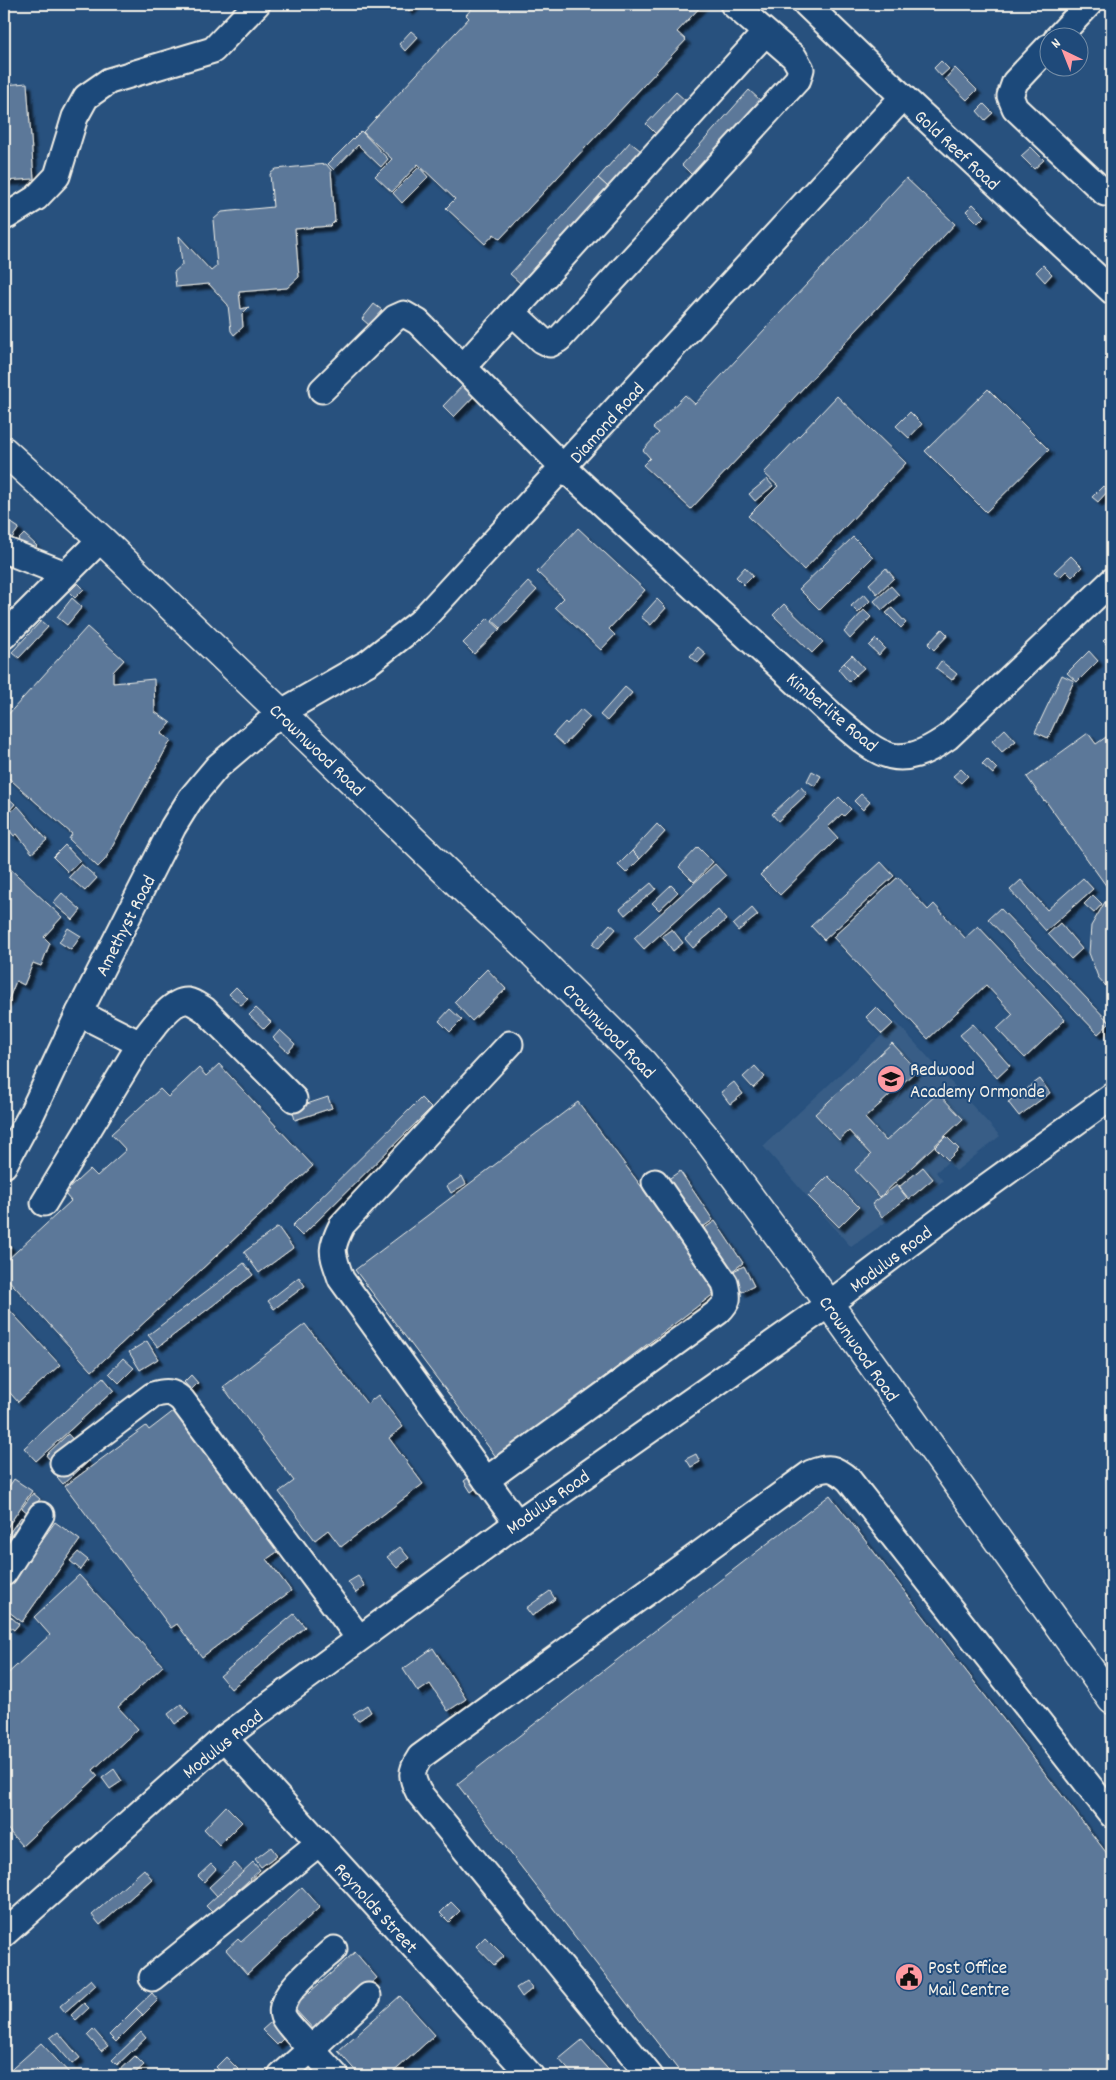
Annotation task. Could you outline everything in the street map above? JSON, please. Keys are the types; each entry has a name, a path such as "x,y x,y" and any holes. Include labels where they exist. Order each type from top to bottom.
{"main road":[{"name":"Crownwood Road","path":"4,451 101,539 280,713 540,959 643,1063 710,1144 829,1304 1112,1700"}],"street":[{"path":"7,216 36,198 57,176 75,117 86,97 109,81 213,50 257,4"},
{"path":"512,312 542,340 550,344 559,339 798,79 801,69 794,57 733,4"},
{"name":"Gold Reef Road","path":"806,4 1112,291"},
{"path":"1066,28 1089,4"},
{"path":"463,367 765,33"},
{"path":"1038,58 1015,82 1010,96 1015,108 1105,193"},
{"name":"Diamond Road","path":"280,713 369,662 420,622 564,468 903,97"},
{"name":"Kimberlite Road","path":"322,390 395,318 404,314 418,322 564,468 832,715 871,748 896,757 918,756 948,737 1112,581"},
{"path":"4,636 101,539"},
{"path":"4,550 65,574"},
{"name":"Amethyst Road","path":"4,1165 31,1115 79,1013 173,828 191,798 217,767 280,713"},
{"path":"44,1203 140,1044 171,1007 181,1002 190,1001 205,1010 294,1099"},
{"path":"79,1013 140,1044"},
{"path":"510,1044 342,1225 333,1243 333,1255 341,1279 517,1523"},
{"name":"Modulus Road","path":"4,1934 224,1738 517,1523 829,1304 950,1213 1112,1096"},
{"path":"486,1480 660,1355 718,1312 726,1303 728,1296 725,1283 655,1182"},
{"path":"63,1463 153,1395 173,1392 182,1400 359,1638"},
{"path":"650,2076 419,1793 412,1779 413,1768 420,1757 811,1473 826,1467 839,1471 849,1480 1112,1815"},
{"path":"4,1573 40,1516"},
{"name":"Reynolds Street","path":"224,1738 530,2076"},
{"path":"152,1978 319,1843"},
{"path":"334,1949 289,1992 282,2006 283,2017 336,2076"},
{"path":"281,2076 368,1996"}],"shaded area":[{"name":"Redwood Academy Ormonde","path":"896,1022 1000,1136 956,1171 948,1162 936,1172 943,1181 851,1247 763,1146"}],"building":[{"path":"402,4 416,4 409,11"},
{"path":"476,4 703,4 677,32 686,40 500,239 494,234 485,244 446,208 455,199 418,164 392,192 375,176 392,159 363,132 469,18 466,15"},
{"path":"411,31 418,37 405,51 399,44"},
{"path":"941,61 949,69 941,76 934,68"},
{"path":"955,68 977,90 967,100 945,79"},
{"path":"27,83 34,179 4,181 4,85"},
{"path":"749,90 760,100 692,175 682,165"},
{"path":"676,92 686,101 656,134 646,124"},
{"path":"984,104 993,113 985,120 977,111"},
{"path":"361,131 388,159 381,167 358,145 334,170 328,164"},
{"path":"630,142 641,151 608,187 598,178"},
{"path":"1031,147 1044,160 1034,169 1021,156"},
{"path":"326,164 331,170 335,221 330,226 295,229 299,277 287,288 239,292 241,309 249,307 242,314 243,327 234,335 231,331 228,305 209,284 176,287 174,272 182,265 179,236 211,271 217,266 213,220 222,212 273,207 270,174 276,169"},
{"path":"419,167 428,177 402,203 393,193"},
{"path":"598,178 608,187 520,283 510,274"},
{"path":"906,178 955,224 691,509 643,465 650,458 643,450 659,433 653,428 685,395 695,404"},
{"path":"973,204 985,216 978,223 966,211"},
{"path":"1043,265 1052,274 1045,282 1036,272"},
{"path":"374,304 382,310 369,325 362,319"},
{"path":"466,382 477,393 454,417 443,406"},
{"path":"988,389 1049,450 986,512 925,451"},
{"path":"837,396 906,463 804,570 748,516 778,486 764,473"},
{"path":"910,412 922,424 909,438 896,426"},
{"path":"767,479 773,486 755,501 749,494"},
{"path":"1103,486 1108,491 1098,502 1092,497"},
{"path":"4,518 19,528 10,541 4,537"},
{"path":"578,528 645,590 609,629 615,635 601,650 555,607 564,598 537,572"},
{"path":"24,534 37,546 26,557 13,545"},
{"path":"853,537 873,557 820,610 799,589"},
{"path":"1071,556 1082,567 1072,577 1066,571 1060,577 1054,572"},
{"path":"745,567 753,576 744,585 736,577"},
{"path":"886,568 894,578 877,594 869,584"},
{"path":"528,582 537,590 501,628 492,620"},
{"path":"78,583 84,589 75,598 69,592"},
{"path":"891,586 899,595 882,610 874,601"},
{"path":"864,594 870,601 858,613 851,606"},
{"path":"72,598 82,607 67,625 57,617"},
{"path":"657,599 666,608 651,625 641,617"},
{"path":"784,604 823,642 812,653 773,615"},
{"path":"892,608 906,623 901,628 886,613"},
{"path":"864,610 871,617 850,639 844,632"},
{"path":"488,618 500,629 474,654 463,643"},
{"path":"41,621 48,627 19,658 12,652"},
{"path":"87,627 124,660 113,672 113,683 154,679 155,712 171,723 161,734 171,740 105,860 98,867 69,839 72,834 4,774 4,754 7,750 4,747 4,719"},
{"path":"942,629 948,635 934,650 928,644"},
{"path":"1112,632 1112,650 1103,641"},
{"path":"876,639 885,648 879,655 869,646"},
{"path":"698,647 706,654 698,663 690,656"},
{"path":"1089,651 1098,661 1077,682 1067,673"},
{"path":"852,655 864,668 856,675 844,663"},
{"path":"941,661 957,674 952,680 936,668"},
{"path":"844,663 856,675 849,682 838,669"},
{"path":"1062,675 1074,681 1048,738 1035,732"},
{"path":"625,687 632,693 607,721 600,715"},
{"path":"581,709 590,717 564,745 553,735"},
{"path":"1005,729 1016,741 1002,752 992,741"},
{"path":"1088,733 1096,744 1112,733 1112,894 1027,777"},
{"path":"987,759 997,769 993,774 982,764"},
{"path":"961,769 968,776 961,783 953,776"},
{"path":"812,771 821,776 815,786 807,781"},
{"path":"801,787 807,794 778,821 772,814"},
{"path":"4,794 15,804 4,817"},
{"path":"861,794 870,802 863,810 854,801"},
{"path":"839,797 851,809 844,816 842,814 828,827 838,838 780,895 760,875"},
{"path":"18,806 47,840 32,853 17,834 14,836 4,824 4,817"},
{"path":"657,824 665,832 640,859 632,851"},
{"path":"65,845 80,861 68,872 53,857"},
{"path":"698,847 713,862 694,882 679,867"},
{"path":"632,851 640,859 626,873 618,865"},
{"path":"881,862 894,876 824,940 811,926"},
{"path":"4,863 62,917 44,937 50,943 41,966 33,963 24,985 16,981 8,1001 4,1005"},
{"path":"81,864 97,878 85,891 69,877"},
{"path":"715,864 726,876 644,949 634,938"},
{"path":"898,877 928,910 934,904 965,938 978,926 1065,1020 1025,1058 997,1029 1013,1014 986,985 928,1039 833,937"},
{"path":"1083,878 1093,889 1046,931 1010,890 1021,880 1047,910"},
{"path":"651,883 656,889 625,915 620,909"},
{"path":"671,885 678,892 659,910 652,903"},
{"path":"62,893 81,910 73,920 53,903"},
{"path":"1093,895 1102,904 1094,913 1084,904"},
{"path":"1105,902 1112,912 1112,993 1098,977 1089,953 1091,926"},
{"path":"752,908 758,915 738,931 733,925"},
{"path":"1000,908 1110,1023 1098,1034 988,919"},
{"path":"718,910 726,920 693,948 685,939"},
{"path":"1060,923 1082,949 1071,959 1048,934"},
{"path":"610,924 616,929 598,949 592,944"},
{"path":"68,928 81,936 71,950 59,942"},
{"path":"672,929 683,943 673,951 662,936"},
{"path":"487,969 506,989 472,1021 454,1002"},
{"path":"236,987 248,999 241,1005 229,994"},
{"path":"876,1007 893,1024 882,1034 866,1017"},
{"path":"256,1008 271,1022 264,1029 249,1015"},
{"path":"450,1009 462,1020 450,1032 439,1021"},
{"path":"973,1024 1010,1066 997,1078 960,1035"},
{"path":"280,1030 295,1044 288,1052 273,1038"},
{"path":"892,1043 917,1070 865,1118 886,1141 938,1093 963,1119 880,1197 855,1170 871,1155 849,1131 839,1140 815,1114"},
{"path":"219,1064 313,1166 92,1371 4,1275 4,1263 71,1201 64,1193 90,1169 97,1176 126,1150 111,1134 160,1089 168,1097 199,1068 206,1076"},
{"path":"755,1066 765,1077 753,1088 743,1077"},
{"path":"1040,1079 1050,1093 1019,1116 1008,1102"},
{"path":"734,1082 743,1094 730,1104 721,1092"},
{"path":"328,1097 332,1108 295,1120 292,1109"},
{"path":"421,1098 431,1108 302,1236 292,1226"},
{"path":"578,1102 719,1290 497,1458 355,1270"},
{"path":"946,1136 959,1149 948,1160 935,1147"},
{"path":"923,1167 933,1179 909,1199 899,1187"},
{"path":"680,1171 713,1220 700,1229 667,1180"},
{"path":"462,1176 466,1184 451,1193 447,1186"},
{"path":"828,1176 859,1207 839,1227 808,1196"},
{"path":"897,1185 907,1198 882,1217 872,1204"},
{"path":"715,1221 743,1263 731,1272 702,1230"},
{"path":"278,1227 293,1248 259,1273 244,1252"},
{"path":"4,1240 11,1247 4,1253"},
{"path":"244,1263 253,1275 158,1347 148,1335"},
{"path":"744,1266 754,1286 742,1292 731,1272"},
{"path":"299,1277 305,1286 274,1309 268,1301"},
{"path":"4,1304 60,1365 18,1402 4,1386"},
{"path":"305,1324 367,1404 378,1395 403,1427 389,1438 423,1484 341,1547 328,1530 315,1540 279,1492 294,1481 223,1387"},
{"path":"147,1341 158,1359 140,1370 129,1352"},
{"path":"123,1358 134,1368 119,1383 109,1373"},
{"path":"191,1375 198,1383 191,1390 184,1382"},
{"path":"103,1377 114,1390 36,1461 24,1448"},
{"path":"175,1410 280,1550 267,1559 291,1591 202,1657 177,1624 171,1628 65,1486 146,1426 149,1430"},
{"path":"68,1434 76,1443 53,1464 46,1455"},
{"path":"696,1454 700,1462 691,1467 686,1459"},
{"path":"82,1455 88,1462 63,1484 57,1477"},
{"path":"472,1475 479,1486 471,1492 464,1481"},
{"path":"14,1479 32,1491 4,1532 4,1494"},
{"path":"33,1493 40,1499 29,1514 22,1508"},
{"path":"830,1495 1112,1860 1112,2076 683,2076 457,1784"},
{"path":"21,1517 28,1523 10,1547 4,1540"},
{"path":"55,1522 80,1540 22,1622 4,1608 4,1593"},
{"path":"400,1547 409,1558 397,1568 387,1557"},
{"path":"78,1552 88,1560 81,1570 70,1561"},
{"path":"79,1575 163,1666 118,1707 138,1729 93,1770 98,1776 22,1846 4,1825 4,1677 50,1635 34,1617"},
{"path":"358,1576 365,1586 356,1593 348,1582"},
{"path":"550,1591 555,1599 532,1616 526,1608"},
{"path":"4,1611 19,1624 14,1630 4,1622"},
{"path":"294,1614 305,1627 231,1689 220,1676"},
{"path":"433,1648 466,1699 448,1711 430,1684 418,1692 403,1669"},
{"path":"181,1704 189,1714 175,1724 168,1714"},
{"path":"367,1705 371,1712 358,1721 353,1714"},
{"path":"114,1769 122,1781 110,1789 102,1778"},
{"path":"226,1806 242,1822 219,1845 204,1829"},
{"path":"271,1847 277,1855 261,1867 255,1859"},
{"path":"253,1862 260,1870 213,1913 206,1906"},
{"path":"235,1863 243,1872 217,1896 209,1887"},
{"path":"211,1864 216,1869 204,1882 198,1876"},
{"path":"144,1869 152,1879 100,1925 92,1915"},
{"path":"302,1887 320,1907 247,1974 226,1950 238,1939 241,1942"},
{"path":"451,1902 460,1911 449,1922 440,1913"},
{"path":"485,1937 504,1956 494,1965 476,1946"},
{"path":"355,1952 377,1978 316,2032 293,2007"},
{"path":"91,1979 96,1985 65,2012 60,2006"},
{"path":"527,1981 532,1989 522,1997 516,1988"},
{"path":"152,1993 158,2000 143,2015 136,2008"},
{"path":"400,1996 435,2035 389,2076 360,2076 338,2051"},
{"path":"84,2003 89,2008 76,2020 71,2015"},
{"path":"136,2008 143,2015 116,2042 109,2035"},
{"path":"271,2022 285,2037 277,2045 262,2030"},
{"path":"93,2029 108,2046 101,2051 87,2035"},
{"path":"58,2032 80,2058 72,2064 50,2038"},
{"path":"141,2032 146,2038 117,2065 112,2060"},
{"path":"582,2040 614,2076 574,2076 559,2059"},
{"path":"41,2043 72,2076 4,2076"},
{"path":"135,2056 144,2065 132,2076 114,2076"},
{"path":"226,2057 241,2072 237,2076 225,2076 216,2067"}],"place":[{"name":"Redwood Academy Ormonde","path":"891,1079"},
{"name":"Post Office Mail Centre","path":"909,1977"}]}
